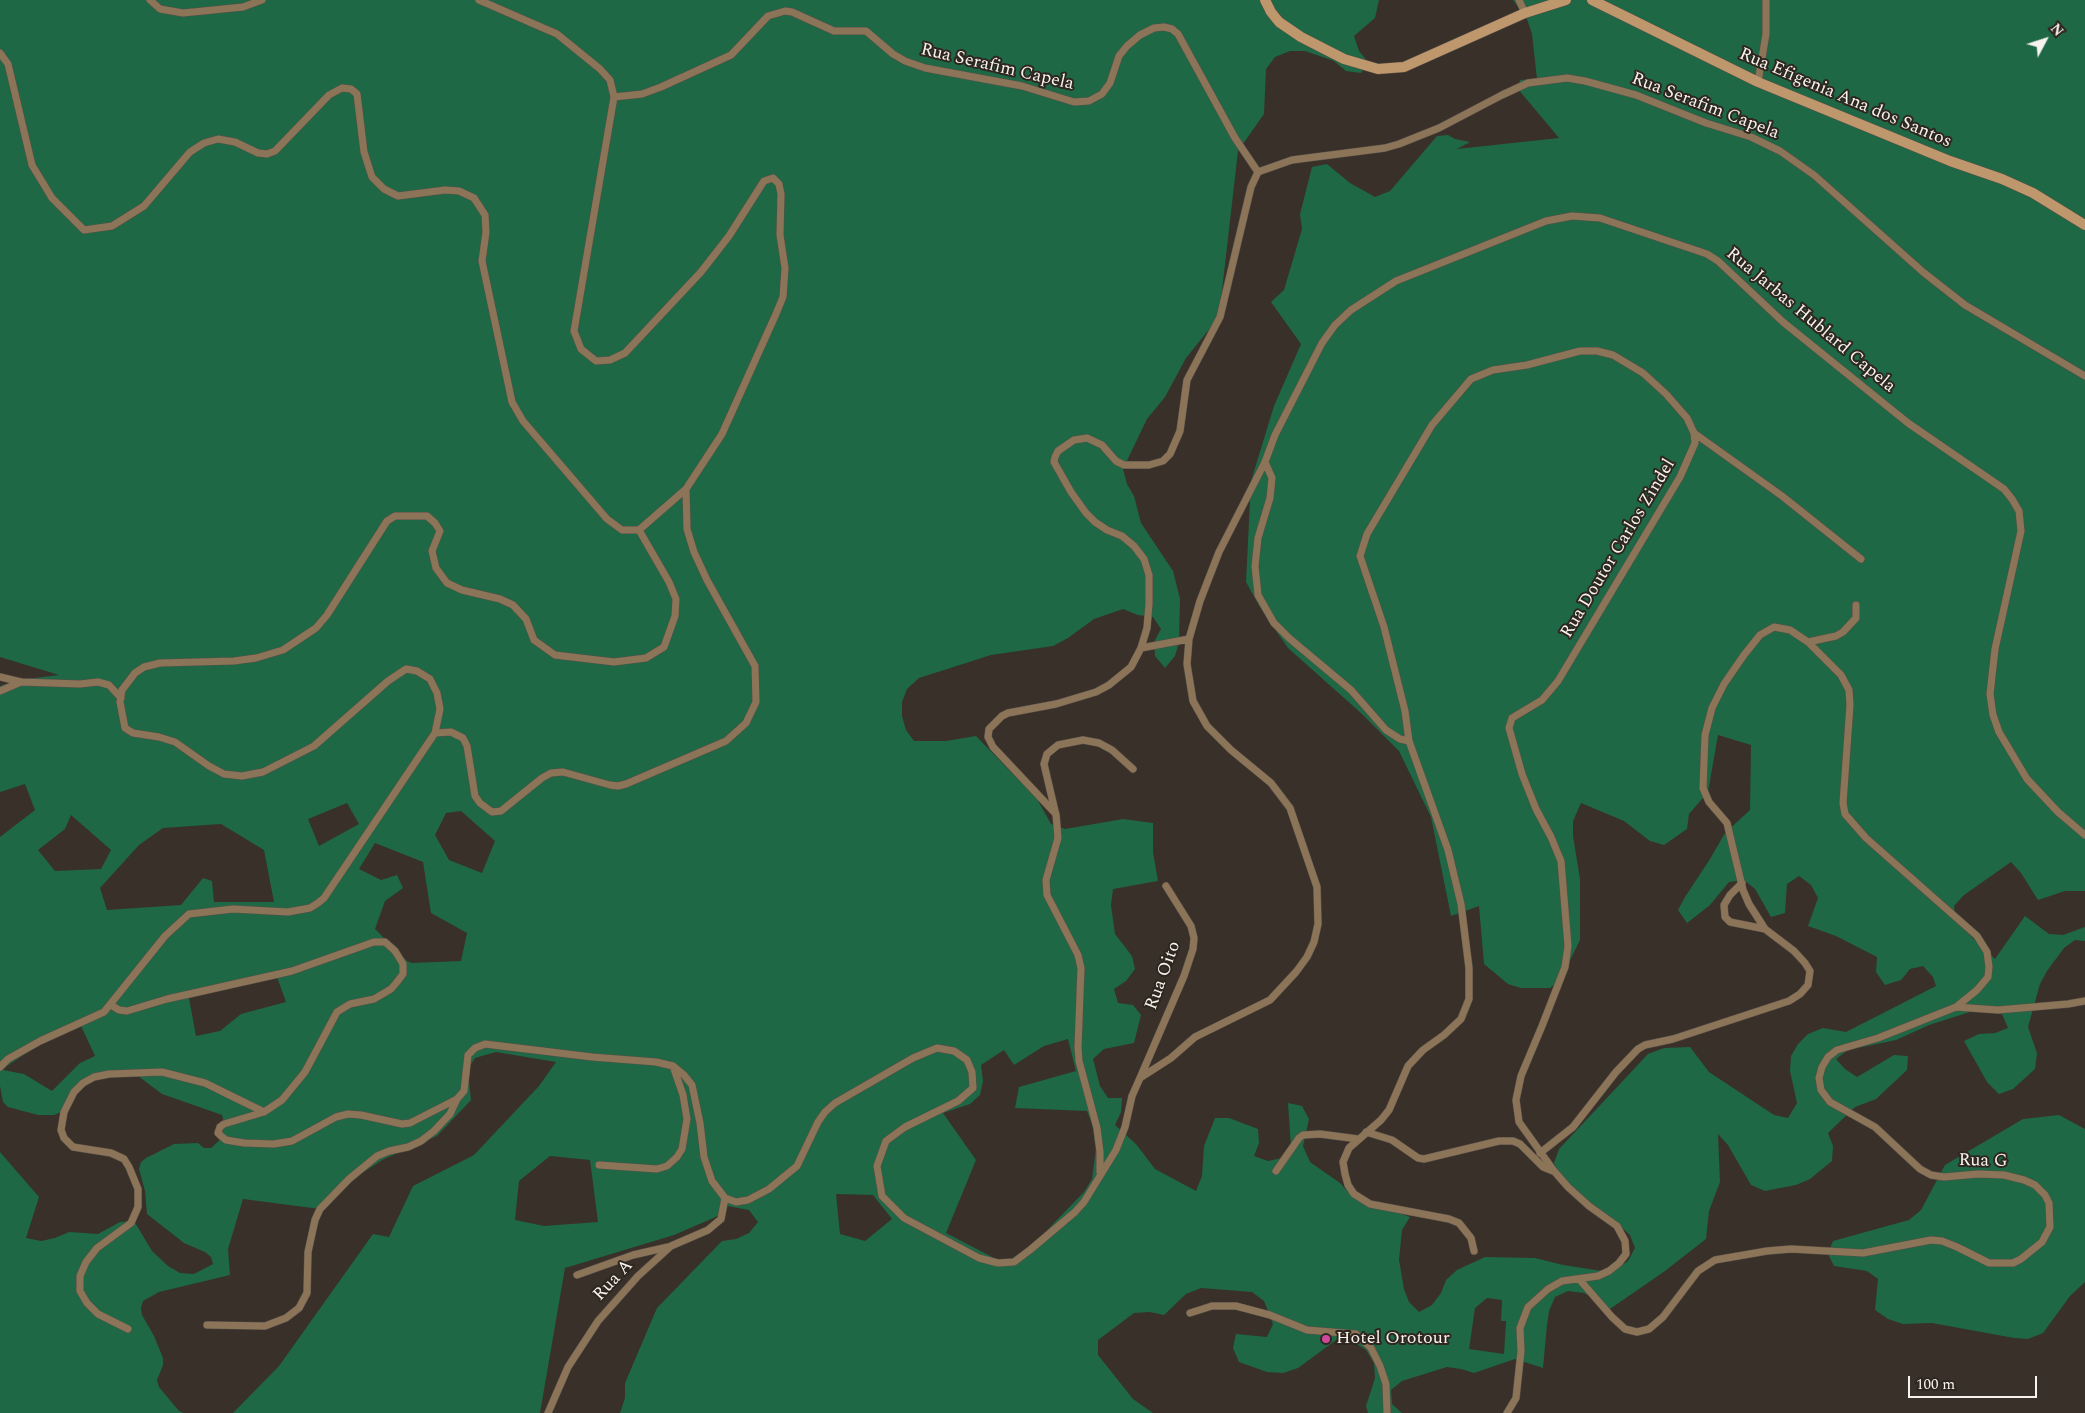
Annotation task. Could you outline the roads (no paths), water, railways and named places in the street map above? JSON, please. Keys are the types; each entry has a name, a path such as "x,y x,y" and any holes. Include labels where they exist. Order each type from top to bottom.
{"street":[{"path":"150,0 160,9 183,13 243,7 262,0"},
{"path":"0,53 8,64 32,165 52,198 84,230 112,226 144,206 190,152 204,144 218,139 235,142 258,153 267,154 275,151 329,94 342,88 351,89 356,94 364,152 372,177 384,189 398,196 445,190 459,191 474,198 478,204 485,215 486,232 482,262 512,402 523,421 607,519 622,530 639,530 686,489 722,434 783,297 785,268 780,235 781,194 779,184 773,178 764,181 729,236 701,272 625,353 610,360 596,361 581,349 574,331 614,97 610,80 600,69 557,34 479,0"},
{"path":"1265,0 1279,22 1301,37 1344,59 1378,69 1392,69 1412,64 1525,13 1566,0"},
{"path":"1519,0 1525,13"},
{"name":"Rua Efigenia Ana dos Santos","path":"1592,0 1758,82 1950,161 2002,179 2042,198 2085,225"},
{"path":"1758,82 1766,34 1766,0"},
{"name":"Rua Serafim Capela","path":"614,97 642,94 654,90 731,55 768,16 785,11 792,12 834,31 866,31 905,62 924,68 1022,86 1074,102 1089,101 1102,94 1110,83 1120,56 1127,46 1140,35 1164,27 1172,29 1178,34 1235,138 1258,172 1292,160 1385,148 1399,144 1439,128 1502,95 1528,84 1567,78 1585,81 1636,95 1706,124 1751,137 1780,151 1814,175 1923,272 1965,305 2085,376"},
{"path":"1056,814 993,747 988,737 989,729 1002,716 1008,713 1056,704 1096,692 1109,685 1132,667 1142,648 1147,628 1149,575 1144,559 1134,546 1122,536 1094,522 1077,501 1054,462 1058,451 1074,440 1087,438 1102,445 1113,458 1122,464 1133,466 1149,465 1163,461 1170,454 1178,437 1187,380 1220,317 1251,187 1258,172"},
{"name":"Rua Jarbas Hublard Capela","path":"1140,1078 1171,1058 1195,1038 1270,1000 1296,972 1307,956 1314,942 1318,924 1317,888 1290,808 1272,783 1231,750 1207,726 1193,701 1187,664 1189,639 1200,601 1219,552 1265,462 1275,434 1322,343 1335,325 1351,310 1396,281 1546,221 1572,216 1600,218 1707,254 1718,261 1783,322 1908,423 2004,489 2019,511 2021,531 1995,649 1990,694 1999,732 2028,780 2058,812 2085,836"},
{"path":"1474,1251 1471,1238 1459,1224 1448,1219 1370,1204 1354,1194 1348,1185 1345,1174 1344,1162 1349,1148 1381,1120 1388,1110 1408,1066 1423,1050 1444,1035 1461,1019 1469,998 1469,968 1460,904 1448,850 1409,741 1405,711 1384,627 1360,556 1367,534 1432,425 1471,379 1493,370 1527,365 1580,352 1597,351 1613,355 1649,378 1681,409 1694,433 1782,496 1861,559"},
{"name":"Rua Doutor Carlos Zindel","path":"1540,1153 1519,1122 1516,1100 1520,1076 1565,967 1568,946 1561,861 1536,809 1522,774 1509,728 1512,718 1542,700 1558,681 1680,477 1695,443 1694,433"},
{"path":"1265,462 1272,478 1270,498 1258,538 1255,566 1258,595 1261,601 1279,628 1351,690 1386,730 1400,739 1409,741"},
{"path":"435,733 451,732 463,738 467,746 475,796 480,804 492,812 501,811 551,773 563,772 610,786 626,784 726,741 746,724 756,702 755,666 706,580 694,552 687,529 686,489"},
{"path":"0,1067 8,1059 40,1041 98,1016 111,1005 165,936 189,914 233,909 288,912 310,908 318,903 329,890 435,733 440,709 437,693 430,679 417,671 406,669 388,681 314,746 263,772 242,776 224,774 209,766 175,742 159,736 133,733 125,728 122,720 121,698 126,683 144,667 160,663 234,661 256,658 284,650 316,628 327,615 354,571 376,541 380,530 387,521 395,516 427,516 440,531 432,551 436,568 446,584 500,599 513,605 526,619 534,640 555,655 614,662 646,658 664,647 676,616 676,599 669,582 639,530"},
{"path":"1808,642 1836,636 1843,632 1856,618 1856,605"},
{"path":"1507,1413 1516,1398 1521,1350 1520,1328 1528,1307 1548,1289 1562,1281 1598,1276 1609,1271 1626,1254 1625,1241 1617,1226 1589,1206 1554,1171 1540,1153 1573,1128 1616,1072 1644,1045 1673,1039 1789,1001 1800,994 1808,985 1810,971 1794,952 1765,929 1749,904 1727,823 1708,802 1703,788 1705,735 1712,708 1724,684 1744,655 1766,630 1779,627 1790,630 1808,642 1841,674 1849,690 1850,705 1842,803 1845,814 1866,838 1976,936 1987,952 1988,977 1977,990 1956,1007"},
{"path":"1142,648 1189,639"},
{"path":"0,677 21,682 80,684 98,682 109,685 121,698"},
{"path":"0,690 21,682"},
{"path":"1100,1173 1097,1128 1078,1054 1080,962 1047,895 1046,880 1058,838 1056,814 1044,764 1047,754 1058,745 1083,740 1099,743 1112,750 1133,769"},
{"path":"1742,883 1730,894 1724,905 1725,917 1730,922 1765,929"},
{"name":"Rua Oito","path":"725,1198 736,1202 748,1200 770,1189 797,1166 818,1122 830,1108 876,1078 937,1048 954,1051 967,1060 972,1072 973,1088 958,1101 905,1127 886,1142 877,1166 882,1196 904,1218 979,1258 998,1263 1014,1262 1075,1212 1084,1202 1119,1143 1125,1127 1132,1096 1184,976 1193,949 1194,938 1191,926 1166,886"},
{"path":"111,1005 119,1010 127,1011 174,997 292,971 374,942 385,942 395,951 403,964 403,974 391,989 374,999 350,1004 337,1012 328,1032 301,1078 282,1100 264,1112 224,1124 220,1127 218,1133 226,1140 244,1144 274,1144 292,1141 336,1117 348,1114 402,1124 410,1123 457,1099"},
{"name":"Rua G","path":"1579,1279 1612,1318 1625,1329 1637,1332 1649,1328 1663,1317 1698,1271 1716,1260 1767,1251 1791,1249 1863,1252 1932,1240 1942,1241 1989,1262 2013,1264 2042,1242 2050,1227 2051,1210 2045,1195 2035,1185 2004,1175 1978,1174 1944,1177 1931,1175 1920,1169 1875,1127 1830,1102 1821,1090 1819,1078 1822,1067 1828,1057 1837,1050 1878,1038 1956,1007 1998,1010 2085,1001"},
{"path":"207,1325 264,1326 286,1318 298,1308 307,1293 308,1252 315,1220 320,1209 349,1179 377,1156 408,1147 421,1141 434,1131 450,1114 457,1099 464,1091 468,1055 475,1048 485,1044 592,1057 656,1062 673,1066 692,1085 704,1157 712,1181 725,1198"},
{"path":"599,1165 658,1169 667,1166 677,1157 682,1149 687,1119 683,1095 673,1066"},
{"path":"128,1329 98,1314 88,1303 80,1291 80,1276 86,1262 97,1248 131,1223 138,1207 138,1189 130,1167 124,1159 111,1154 74,1147 64,1138 61,1130 64,1112 74,1092 83,1083 94,1077 108,1074 162,1072 205,1083 264,1112"},
{"path":"1366,1132 1392,1140 1418,1158 1424,1159 1499,1141 1513,1142 1520,1144 1543,1166 1554,1171"},
{"path":"1276,1171 1303,1135 1320,1134 1358,1139"},
{"name":"Rua A","path":"548,1413 568,1367 598,1320 638,1276 671,1246 708,1230 721,1219 725,1198"},
{"path":"577,1276 634,1255 671,1246"},
{"path":"1190,1313 1212,1306 1236,1306 1270,1315 1308,1330 1356,1334 1370,1348 1380,1366 1386,1384 1387,1413"}],"place":[{"name":"Hotel Orotour","path":"1326,1339"}]}
